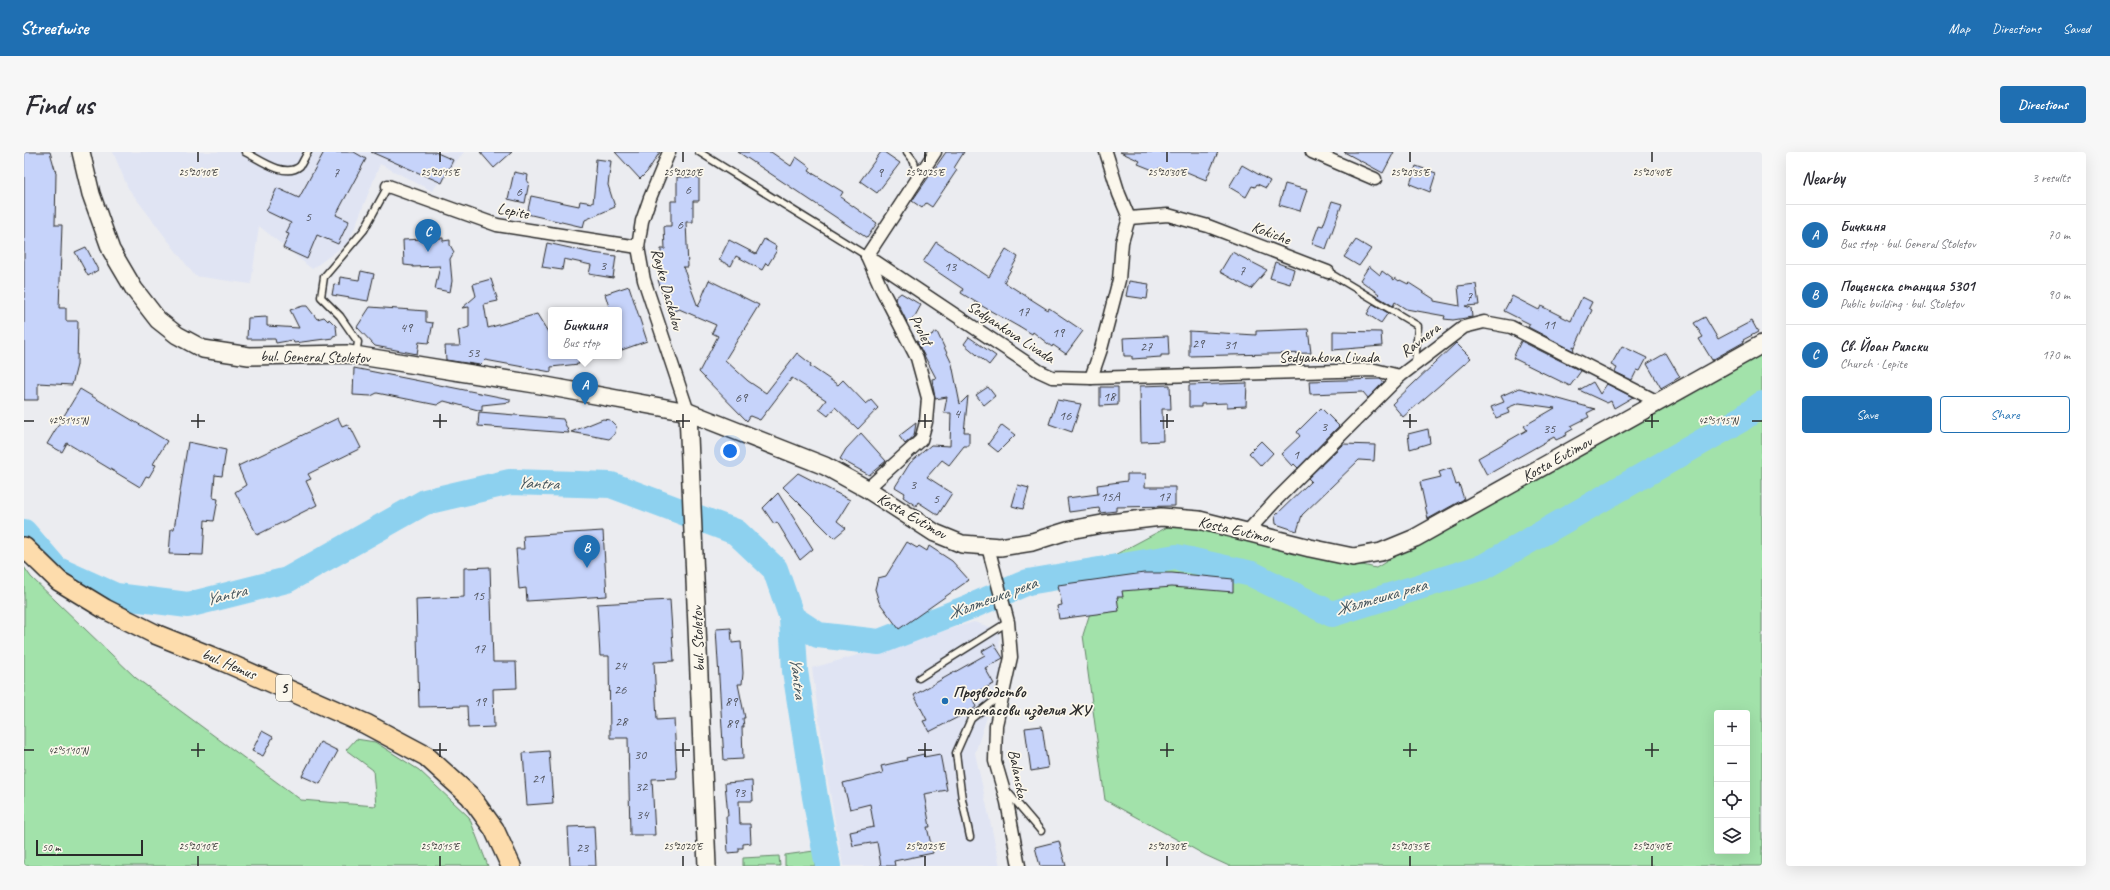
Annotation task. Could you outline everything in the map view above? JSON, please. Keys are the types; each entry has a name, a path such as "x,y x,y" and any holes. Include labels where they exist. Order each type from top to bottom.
{"main road":[{"name":"bul. General Stoletov","path":"81,152 91,194 111,250 134,290 158,320 177,335 203,349 226,354 249,356 356,356 535,384 688,412"},
{"name":"Kosta Evtimov","path":"688,412 825,466 867,489 935,533 962,544 1000,547 1032,542 1070,530 1102,524 1161,517 1199,520 1310,548 1353,557 1381,552 1415,538 1762,344"},
{"name":"bul. Stoletov","path":"688,412 707,866"},
{"name":"bul. Hemus","path":"24,547 59,581 106,609 155,634 225,662 366,724 426,756 470,796 494,829 511,866"}],"street":[{"name":"Rayko Daskalov","path":"669,152 642,221 638,247 644,280 688,412"},
{"path":"868,256 935,152"},
{"path":"1091,378 1101,350 1119,280 1122,242 1129,218 1119,194 1106,152"},
{"path":"1312,152 1375,179"},
{"name":"Lepite","path":"388,186 497,225 638,247"},
{"name":"Kokiche","path":"1129,218 1168,214 1208,226 1328,272"},
{"name":"Sedyankova Livada","path":"868,256 1039,371 1052,377 1091,378 1375,370 1400,376"},
{"name":"Prolet","path":"867,489 921,440 926,422 928,398 917,358 882,290 868,256"},
{"name":"Ravnera","path":"1247,532 1277,499 1400,376 1464,327 1484,322 1511,327 1658,402"},
{"name":"Balanska","path":"988,547 1007,617 1011,657 1005,693 996,725 995,761 1002,784 1019,866"}],"lane":[{"path":"245,152 282,170 292,170 300,165 308,152"},
{"name":"Sedyankova Livada","path":"699,152 868,256"},
{"path":"908,152 914,161 917,180"},
{"path":"356,356 358,342 340,316 321,297 324,277 364,230 388,186"},
{"name":"Kokiche","path":"1328,272 1418,326 1414,365"},
{"path":"919,678 1007,617"},
{"path":"970,837 962,799 956,753 971,719 1005,693"},
{"path":"1002,784 1041,831"}],"shaded area":[{"path":"113,152 464,152 432,191 380,164 349,242 312,269 259,226 251,284 195,276 128,188"},
{"path":"974,622 999,630 1001,675 975,753 1000,866 843,866 827,776 812,668"}],"green space":[{"path":"1762,344 1762,866 1229,866 1205,855 1105,800 1083,635 1107,559 1173,524 1376,568 1503,489"},
{"path":"24,567 31,577 136,678 301,800 376,806 373,770 346,750 356,739 375,742 419,770 469,817 488,866 24,866"},
{"path":"814,851 815,866 785,866 785,855"},
{"path":"779,856 780,866 743,866 743,858"}],"building":[{"path":"24,152 50,152 56,173 55,225 62,225 59,308 66,308 66,321 78,321 77,365 72,385 38,383 38,400 24,400"},
{"path":"324,152 354,152 366,159 336,215 349,221 338,244 317,235 307,259 283,248 289,234 286,233 291,223 266,211 277,188 299,198"},
{"path":"371,152 435,152 453,160 442,183"},
{"path":"480,152 512,152 494,168"},
{"path":"615,152 660,152 647,172 640,179"},
{"path":"738,152 771,152 791,166 796,157 811,168 809,171 843,192 840,197 877,223 867,238"},
{"path":"881,152 884,152 900,163 877,193 860,181"},
{"path":"946,152 964,152 954,168 957,170 932,207 926,203 922,208 912,201"},
{"path":"1120,152 1218,152 1206,180 1182,170 1181,173 1172,170 1171,174 1159,168 1158,172 1138,164 1140,161"},
{"path":"1344,152 1394,152 1383,173"},
{"path":"596,159 611,161 608,185 615,207 585,220 583,227 527,214 531,196 579,206 580,201 593,203"},
{"path":"1242,165 1270,181 1266,188 1257,184 1255,187 1252,186 1246,197 1229,187"},
{"path":"1416,166 1436,173 1430,192 1410,184"},
{"path":"514,172 528,175 527,182 529,182 525,203 508,199"},
{"path":"677,177 699,177 699,201 693,201 693,222 686,222 688,267 683,267 698,307 709,280 759,305 725,360 748,381 766,393 797,353 811,364 810,366 838,385 843,380 866,404 871,400 878,408 858,429 835,407 828,416 819,409 826,400 792,378 760,420 750,416 747,421 699,372 718,336 712,333 716,325 679,309 669,313 658,280 661,279 661,249 665,249 664,226 671,226 671,201 677,201"},
{"path":"1285,184 1307,190 1300,211 1279,205"},
{"path":"1332,201 1342,204 1326,249 1312,244 1319,225 1323,226"},
{"path":"443,238 443,241 450,240 450,245 454,252 450,259 452,281 450,292 435,289 440,266 413,267 404,265 403,240"},
{"path":"764,239 776,246 775,249 777,250 768,265 766,263 762,270 736,256 731,266 719,260 729,240 756,254"},
{"path":"1356,240 1371,249 1359,266 1344,257"},
{"path":"936,242 989,277 1006,249 1018,257 1004,282 1048,310 1049,308 1083,331 1066,354 1053,345 1052,347 1033,332 1032,334 982,306 961,293 963,289 923,262"},
{"path":"547,243 593,253 616,256 613,278 589,274 591,265 564,259 562,270 542,267"},
{"path":"86,247 98,270 88,276 75,252"},
{"path":"1232,252 1267,270 1251,289 1220,272"},
{"path":"1275,262 1294,269 1290,284 1270,278"},
{"path":"1369,266 1380,275 1382,271 1394,280 1395,278 1399,281 1409,283 1434,299 1434,301 1460,306 1458,286 1476,284 1479,305 1465,306 1471,308 1472,317 1453,320 1444,319 1445,316 1406,309 1395,302 1393,306 1377,296 1379,294 1360,280"},
{"path":"361,271 374,274 368,301 332,295 334,284 339,285 340,277 359,280"},
{"path":"491,279 498,301 484,304 488,328 537,314 548,332 548,359 579,359 579,364 551,367 551,372 485,360 480,365 446,360 445,346 460,346 458,331 469,327 469,307 462,308 476,296 473,284"},
{"path":"1129,281 1149,284 1147,299 1126,296"},
{"path":"629,286 647,341 622,350 622,307 609,307 605,294"},
{"path":"901,293 921,305 915,316 907,322 895,298"},
{"path":"1512,296 1539,310 1541,306 1571,321 1582,297 1592,302 1589,308 1592,310 1575,347 1573,346 1574,351 1528,327 1530,324 1504,311"},
{"path":"1373,304 1388,313 1381,323 1367,314"},
{"path":"307,306 317,319 324,317 328,321 329,319 336,326 337,335 333,336 333,338 294,343 293,340 276,343 275,339 247,339 248,318 267,317 267,326 299,328 290,310"},
{"path":"370,307 426,311 426,322 433,323 429,343 419,342 417,354 375,346 357,327"},
{"path":"1705,317 1718,339 1752,321 1758,332 1743,340 1744,342 1712,360 1699,339 1703,337 1694,323"},
{"path":"1308,329 1311,353 1189,356 1189,331 1256,335 1256,331"},
{"path":"1333,331 1381,332 1382,346 1333,350"},
{"path":"937,332 952,364 960,404 968,396 964,432 969,432 969,446 964,446 949,465 942,460 927,477 952,493 938,515 918,502 916,506 903,497 905,493 895,487 910,463 931,445 950,446 951,413 944,413 947,397 935,399 932,379 936,378 917,342"},
{"path":"1168,336 1169,355 1132,359 1132,356 1124,356 1123,338"},
{"path":"969,337 996,356 989,365 964,344"},
{"path":"1521,341 1581,371 1570,386 1513,358"},
{"path":"1456,343 1471,358 1403,417 1392,404"},
{"path":"1622,346 1647,358 1640,371 1637,370 1632,380 1615,372 1617,368 1611,365"},
{"path":"1666,353 1680,377 1661,388 1647,364"},
{"path":"354,368 510,399 510,402 482,405 482,411 444,401 437,405 377,393 371,396 353,395"},
{"path":"1380,379 1384,382 1368,398 1363,392 1310,394 1309,381"},
{"path":"1593,382 1600,394 1607,384 1633,397 1614,408 1611,401 1607,403 1579,390"},
{"path":"1247,383 1246,406 1227,407 1227,403 1201,404 1201,407 1189,407 1189,385"},
{"path":"1170,385 1171,409 1162,409 1163,441 1141,442 1140,386"},
{"path":"988,387 995,396 984,405 976,395"},
{"path":"1100,387 1118,387 1118,405 1100,406"},
{"path":"1519,388 1595,409 1587,413 1589,417 1571,426 1573,429 1566,433 1567,435 1556,440 1554,437 1487,475 1478,458 1527,430 1524,426 1555,408 1519,403 1507,408 1509,413 1496,418 1491,407 1504,402 1501,396"},
{"path":"80,389 167,441 153,464 156,465 149,477 146,476 140,487 67,443 62,452 47,444"},
{"path":"1057,400 1081,404 1072,432 1049,424"},
{"path":"1321,408 1339,426 1298,468 1294,464 1292,466 1281,454 1300,436 1297,432"},
{"path":"479,412 563,419 569,433 478,426"},
{"path":"338,418 342,426 347,424 350,429 351,428 361,448 308,474 311,479 306,481 317,505 257,535 235,492 246,485 238,466"},
{"path":"603,419 610,420 616,426 615,434 609,439 571,432"},
{"path":"916,423 914,436 905,444 899,436"},
{"path":"1002,425 1015,435 998,452 988,444"},
{"path":"1428,429 1430,443 1410,449 1408,434"},
{"path":"861,433 886,461 869,475 840,459 846,449"},
{"path":"1261,441 1273,453 1261,466 1249,453"},
{"path":"188,442 226,450 222,476 215,475 213,498 218,499 214,521 205,520 203,555 169,554 171,529 174,529"},
{"path":"1343,444 1375,445 1374,461 1359,460 1302,515 1297,531 1276,524 1275,516 1311,481 1308,478"},
{"path":"1451,468 1456,485 1459,484 1464,499 1428,519 1420,482 1441,477 1439,472"},
{"path":"798,473 850,500 837,521 846,528 834,538 783,487"},
{"path":"1127,474 1146,474 1145,487 1175,487 1175,506 1116,507 1116,511 1100,513 1099,508 1069,512 1067,498 1098,494 1097,485 1127,481"},
{"path":"1018,485 1029,488 1023,509 1012,506"},
{"path":"778,493 813,549 800,560 777,522 774,524 763,508"},
{"path":"603,531 607,596 527,601 526,588 519,589 516,549 524,549 523,536"},
{"path":"907,542 917,548 919,546 927,551 929,546 952,561 969,580 899,629 879,602 875,589 878,578 886,576"},
{"path":"490,567 493,662 516,662 517,688 493,689 494,727 468,728 467,706 419,707 416,599 464,597 464,568"},
{"path":"1144,573 1172,573 1233,579 1233,592 1172,587 1122,591 1123,597 1117,597 1119,611 1059,619 1057,606 1062,605 1058,585"},
{"path":"670,600 674,661 654,662 657,720 674,719 677,778 652,779 655,835 630,835 628,738 610,738 609,656 600,656 597,604"},
{"path":"731,628 732,643 741,642 743,673 742,684 738,684 745,718 743,718 744,727 742,727 743,759 724,760 716,629"},
{"name":"Прозводство пласмасови изделия ЖУ","path":"994,644 1003,658 985,668 994,684 971,694 976,707 972,710 929,732 923,721 927,720 914,695 985,655 982,651"},
{"path":"1042,726 1048,768 1031,771 1025,728"},
{"path":"262,731 273,737 263,756 252,751"},
{"path":"320,742 338,751 320,784 302,776"},
{"path":"549,751 553,803 527,805 523,753"},
{"path":"924,754 924,757 940,754 947,790 924,794 930,827 927,827 933,853 894,861 895,866 881,866 877,842 853,846 850,832 874,827 870,804 850,809 843,783 883,773 881,766 907,760 906,758"},
{"path":"752,781 753,801 739,801 740,824 750,824 751,843 743,844 743,848 739,848 739,852 728,853 726,816 728,816 725,783"},
{"path":"594,826 596,866 570,866 568,827"},
{"path":"1059,841 1066,866 1040,866 1035,847"}],"waterway":[{"name":"Жълтешка река","path":"792,618 818,635 879,642 972,606 1028,582 1176,557 1252,574 1332,614 1483,567 1740,420 1762,404"},
{"name":"Yantra","path":"24,532 56,569 116,596 188,605 287,580 425,502 510,482 611,485 736,532 775,569 792,618 795,671 815,797 828,866"}],"place":[{"name":"Св. Йоан Рилски","path":"428,252"},
{"name":"Бичкиня","path":"585,405"},
{"name":"Пощенска станция 5301","path":"587,568"},
{"name":"Прозводство пласмасови изделия ЖУ","path":"945,701"}]}
